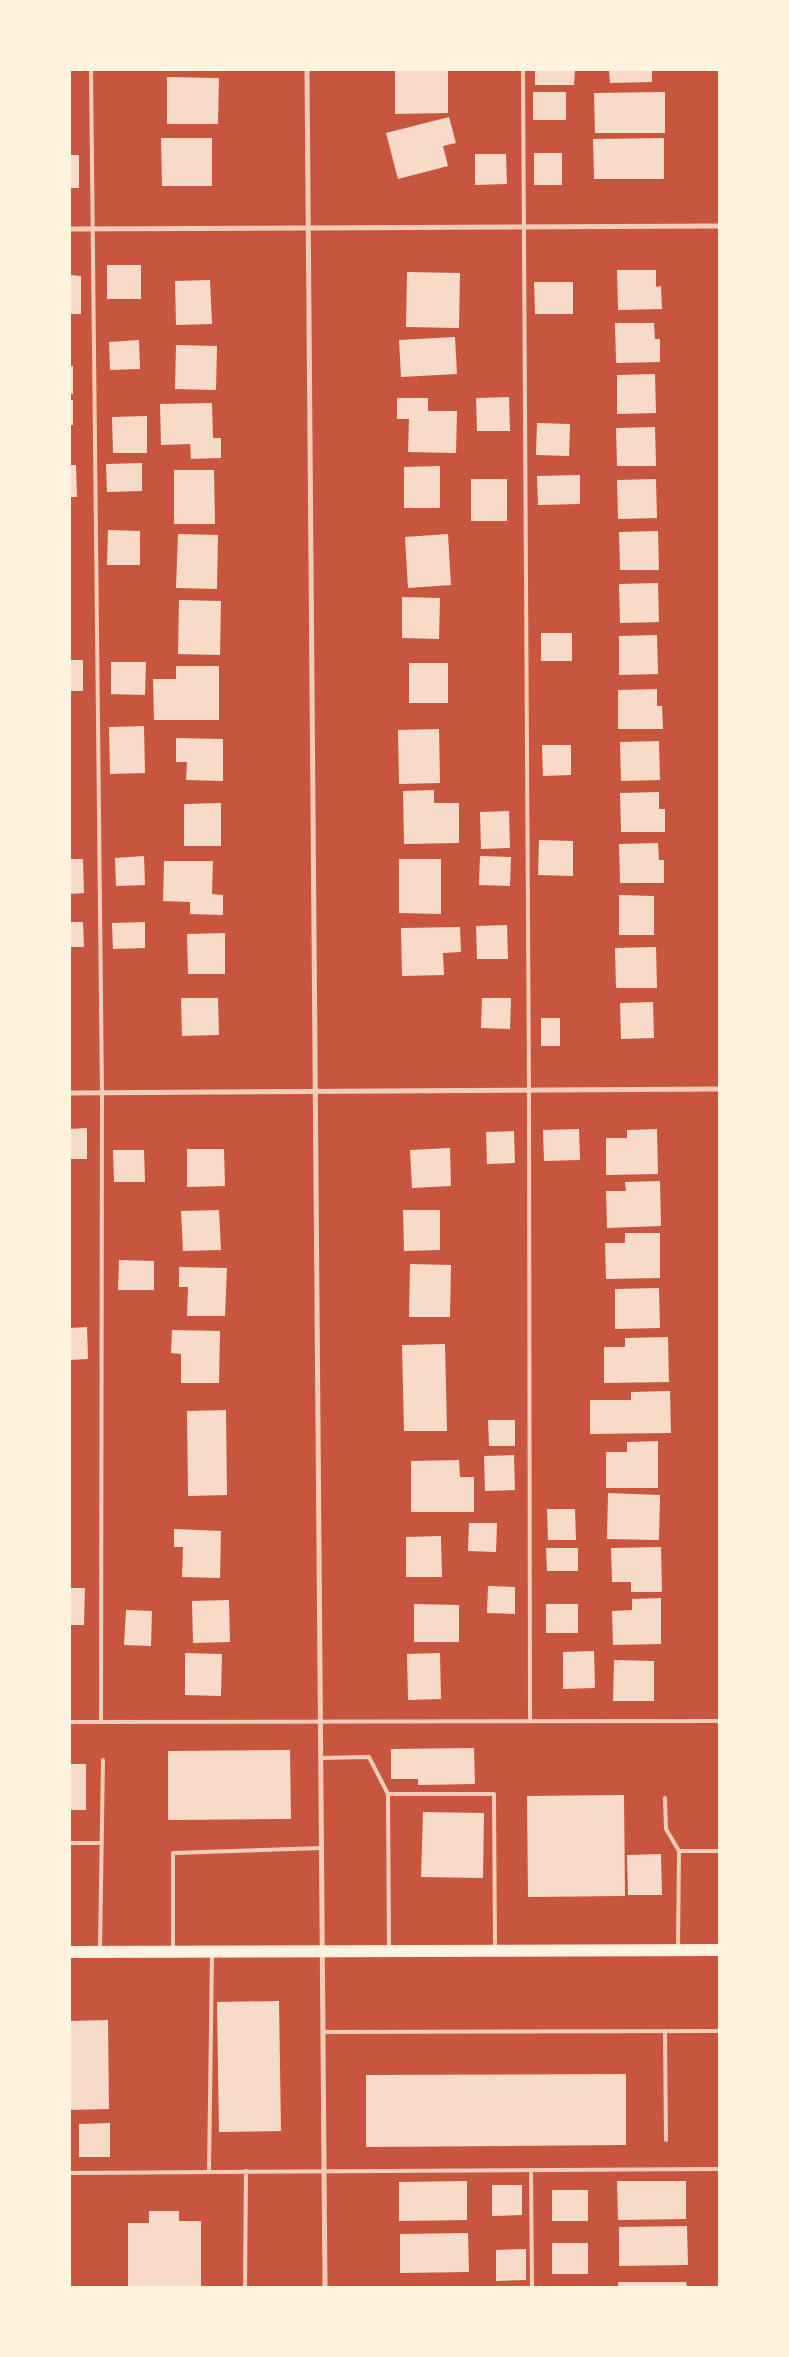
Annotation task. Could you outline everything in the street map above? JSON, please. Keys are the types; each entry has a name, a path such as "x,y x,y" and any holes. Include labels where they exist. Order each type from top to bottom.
{"main road":[{"path":"70,1952 212,1950 719,1950"}],"street":[{"path":"307,70 325,2287"},
{"path":"70,229 719,226"},
{"path":"70,1093 719,1089"}],"lane":[{"path":"92,70 92,229 102,1093 101,1722"},
{"path":"523,70 529,1090 530,1721"},
{"path":"70,1722 719,1720"},
{"path":"321,1758 369,1757 388,1794 389,1950"},
{"path":"100,1951 103,1760"},
{"path":"388,1794 494,1794 495,1950"},
{"path":"665,1798 666,1829 679,1851 678,1950"},
{"path":"70,1843 102,1843"},
{"path":"173,1951 173,1853 322,1848"},
{"path":"679,1851 719,1851"},
{"path":"209,2172 212,1950"},
{"path":"665,2031 666,2140"},
{"path":"323,2032 719,2031"},
{"path":"70,2173 719,2169"},
{"path":"531,2170 532,2287"},
{"path":"245,2287 246,2172"}],"building":[{"path":"395,70 448,70 448,113 395,114"},
{"path":"535,70 575,70 574,85 535,85"},
{"path":"609,70 652,70 652,82 610,83"},
{"path":"167,77 219,78 218,124 167,124"},
{"path":"533,92 566,92 566,120 533,120"},
{"path":"665,92 665,133 595,133 594,93"},
{"path":"449,117 456,143 443,146 448,166 398,179 386,133"},
{"path":"161,138 212,138 212,186 162,186"},
{"path":"664,138 664,179 594,179 593,139"},
{"path":"534,153 562,153 562,185 534,185"},
{"path":"475,154 506,154 507,184 475,185"},
{"path":"70,155 79,155 79,188 70,188"},
{"path":"107,265 141,265 141,299 107,299"},
{"path":"617,270 656,270 656,287 661,286 662,309 618,310"},
{"path":"407,272 460,273 459,328 406,327"},
{"path":"70,275 81,276 81,314 70,314"},
{"path":"210,280 212,324 176,325 175,281"},
{"path":"534,282 573,282 573,314 535,314"},
{"path":"615,323 654,323 655,339 660,339 660,362 616,363"},
{"path":"455,337 457,374 401,377 399,340"},
{"path":"139,340 140,369 110,370 109,342"},
{"path":"176,345 217,346 216,390 175,389"},
{"path":"70,366 73,366 73,394 70,394"},
{"path":"655,374 656,413 617,414 617,375"},
{"path":"509,397 510,431 477,431 476,398"},
{"path":"397,398 428,398 428,411 457,411 456,453 408,452 409,419 397,419"},
{"path":"70,400 73,400 73,425 70,425"},
{"path":"212,403 213,438 221,438 221,458 191,459 190,444 161,445 160,404"},
{"path":"147,416 147,453 113,453 112,417"},
{"path":"537,423 570,424 569,456 536,455"},
{"path":"655,427 656,466 617,466 616,428"},
{"path":"142,463 142,491 107,492 106,464"},
{"path":"70,465 76,465 77,497 70,497"},
{"path":"440,466 440,508 404,508 404,467"},
{"path":"174,470 214,470 215,524 174,524"},
{"path":"580,475 580,504 538,505 537,476"},
{"path":"471,479 507,479 507,521 471,521"},
{"path":"656,479 657,518 618,519 617,480"},
{"path":"108,530 140,531 140,565 107,565"},
{"path":"658,531 659,570 620,570 619,532"},
{"path":"178,534 218,535 217,589 176,588"},
{"path":"448,534 451,585 408,588 405,537"},
{"path":"658,583 659,622 620,623 619,584"},
{"path":"402,597 440,598 439,639 402,638"},
{"path":"179,600 221,601 220,655 178,654"},
{"path":"541,633 572,633 572,661 541,661"},
{"path":"657,635 658,674 619,675 619,636"},
{"path":"70,660 83,660 83,691 70,691"},
{"path":"111,662 146,662 145,695 111,694"},
{"path":"409,663 448,663 448,703 409,703"},
{"path":"176,666 219,666 219,720 154,720 153,679 176,679"},
{"path":"657,689 657,706 662,706 663,729 618,729 618,690"},
{"path":"144,726 145,773 110,774 109,727"},
{"path":"439,729 440,783 399,784 398,730"},
{"path":"176,738 223,739 223,781 186,780 187,762 176,762"},
{"path":"659,741 660,780 621,781 620,742"},
{"path":"542,745 571,745 571,775 543,776"},
{"path":"434,790 434,803 459,803 459,843 404,844 403,791"},
{"path":"659,792 659,809 665,809 665,832 621,832 620,793"},
{"path":"221,803 221,846 184,846 184,804"},
{"path":"509,811 510,848 481,849 480,812"},
{"path":"539,840 573,841 573,876 538,875"},
{"path":"658,843 659,860 664,860 664,883 620,883 619,844"},
{"path":"144,856 145,885 116,886 115,858"},
{"path":"480,856 511,857 510,886 479,885"},
{"path":"70,859 83,859 84,893 70,894"},
{"path":"399,859 441,859 441,914 399,913"},
{"path":"164,861 213,861 212,894 223,895 223,915 190,914 190,902 163,901"},
{"path":"619,895 654,896 654,935 619,935"},
{"path":"70,922 83,922 84,947 70,947"},
{"path":"145,922 145,948 113,949 112,923"},
{"path":"507,925 508,959 477,959 476,926"},
{"path":"460,927 461,952 443,953 444,975 402,976 401,928"},
{"path":"225,933 225,974 188,974 187,934"},
{"path":"656,947 657,988 616,988 615,948"},
{"path":"181,998 218,998 219,1035 182,1036"},
{"path":"482,998 511,998 510,1029 481,1028"},
{"path":"653,1002 654,1038 621,1039 620,1003"},
{"path":"541,1018 560,1018 560,1046 541,1046"},
{"path":"87,1128 87,1159 70,1159 70,1129"},
{"path":"579,1129 580,1160 544,1161 543,1130"},
{"path":"657,1129 658,1174 606,1175 606,1138 627,1138 627,1130"},
{"path":"514,1131 515,1163 487,1164 486,1132"},
{"path":"450,1148 451,1186 412,1188 410,1150"},
{"path":"187,1149 224,1149 225,1186 187,1187"},
{"path":"113,1150 144,1150 145,1182 114,1182"},
{"path":"660,1181 661,1226 607,1228 606,1191 626,1191 625,1182"},
{"path":"219,1210 221,1250 183,1251 181,1211"},
{"path":"403,1210 440,1210 440,1250 404,1251"},
{"path":"625,1233 660,1233 660,1278 606,1279 605,1243 625,1243"},
{"path":"119,1260 154,1261 154,1290 118,1290"},
{"path":"410,1264 451,1265 450,1317 409,1317"},
{"path":"179,1267 227,1268 225,1316 187,1316 188,1287 179,1287"},
{"path":"659,1288 660,1328 615,1329 615,1289"},
{"path":"87,1327 88,1359 70,1360 70,1328"},
{"path":"172,1330 220,1331 219,1383 181,1383 181,1354 171,1353"},
{"path":"668,1337 669,1382 604,1383 604,1347 625,1347 625,1338"},
{"path":"445,1344 447,1431 404,1431 402,1345"},
{"path":"670,1391 671,1433 590,1434 590,1400 631,1400 631,1392"},
{"path":"226,1410 227,1495 188,1496 187,1411"},
{"path":"488,1420 515,1420 515,1446 489,1446"},
{"path":"658,1441 658,1488 606,1488 606,1452 627,1452 627,1442"},
{"path":"514,1455 515,1490 485,1491 484,1456"},
{"path":"459,1460 460,1477 474,1477 474,1512 411,1512 411,1461"},
{"path":"608,1493 660,1495 659,1540 607,1539"},
{"path":"547,1509 575,1509 576,1540 548,1540"},
{"path":"469,1523 497,1523 496,1552 468,1551"},
{"path":"174,1529 221,1531 220,1578 182,1577 183,1547 174,1547"},
{"path":"441,1536 442,1577 406,1577 406,1537"},
{"path":"661,1547 662,1592 631,1592 631,1582 612,1582 611,1548"},
{"path":"546,1548 578,1548 578,1571 547,1571"},
{"path":"488,1586 515,1587 515,1614 487,1613"},
{"path":"70,1588 85,1588 84,1625 70,1625"},
{"path":"661,1598 661,1644 613,1645 612,1611 632,1610 632,1599"},
{"path":"229,1600 230,1642 193,1643 192,1601"},
{"path":"414,1604 459,1605 459,1642 414,1642"},
{"path":"546,1604 578,1604 578,1633 546,1633"},
{"path":"126,1610 152,1611 151,1646 124,1645"},
{"path":"594,1651 595,1688 563,1689 563,1652"},
{"path":"185,1653 222,1654 221,1696 185,1695"},
{"path":"440,1653 441,1699 408,1700 407,1654"},
{"path":"614,1660 654,1661 654,1701 613,1701"},
{"path":"474,1748 475,1784 418,1785 418,1779 391,1779 391,1749"},
{"path":"290,1750 291,1819 168,1820 168,1751"},
{"path":"70,1764 86,1764 86,1810 70,1810"},
{"path":"624,1795 625,1896 528,1897 527,1796"},
{"path":"423,1812 484,1813 483,1878 421,1877"},
{"path":"661,1854 662,1895 628,1895 627,1855"},
{"path":"279,2001 281,2131 219,2132 217,2002"},
{"path":"108,2020 109,2109 70,2110 70,2021"},
{"path":"626,2074 626,2145 366,2147 366,2075"},
{"path":"110,2123 110,2157 79,2157 79,2124"},
{"path":"467,2181 467,2220 399,2221 399,2182"},
{"path":"617,2181 686,2181 686,2219 618,2220"},
{"path":"492,2185 522,2185 522,2215 492,2216"},
{"path":"552,2190 588,2190 588,2221 552,2221"},
{"path":"149,2211 179,2211 179,2221 201,2221 201,2287 128,2287 128,2223 149,2223"},
{"path":"687,2226 688,2265 619,2266 619,2227"},
{"path":"468,2233 469,2272 400,2273 400,2234"},
{"path":"552,2243 588,2243 588,2274 552,2274"},
{"path":"526,2249 526,2280 496,2281 496,2250"},
{"path":"618,2282 686,2282 687,2287 618,2287"}]}
